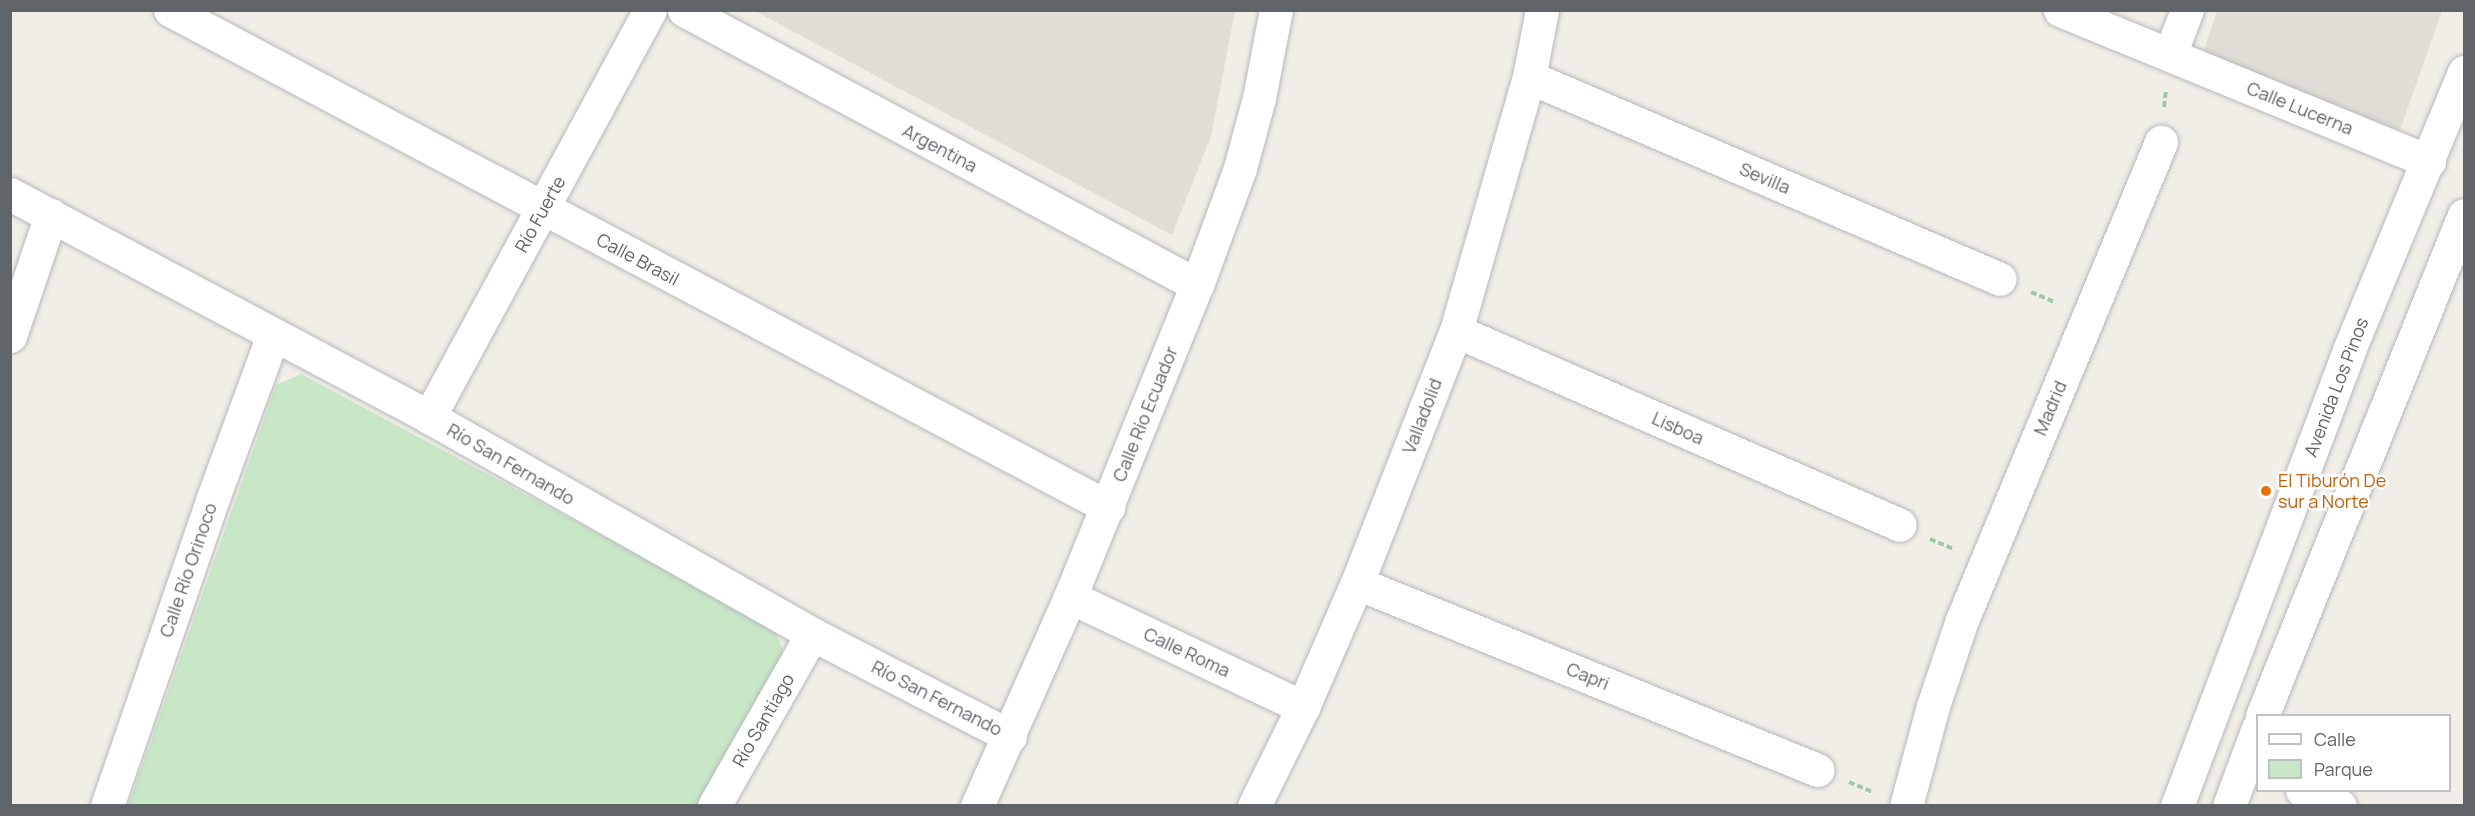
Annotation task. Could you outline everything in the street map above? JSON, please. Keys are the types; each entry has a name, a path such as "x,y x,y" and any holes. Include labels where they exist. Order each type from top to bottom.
{"street":[{"name":"Calle Brasil","path":"170,10 1108,507"},
{"name":"Río Fuerte","path":"429,417 650,10"},
{"name":"Argentina","path":"684,10 1197,285"},
{"name":"Calle Río Ecuador","path":"977,806 1070,597 1197,285 1240,168 1260,98 1276,10"},
{"name":"Valladolid","path":"1254,806 1303,707 1358,583 1456,331 1529,77 1542,10"},
{"name":"Calle Lucerna","path":"2060,10 2429,161"},
{"path":"2170,54 2187,10"},
{"name":"Avenida Los Pinos","path":"2181,804 2198,749 2349,350 2464,72"},
{"name":"Sevilla","path":"1529,77 2000,279"},
{"name":"Madrid","path":"1906,805 1932,706 1962,620 2161,142"},
{"name":"Río San Fernando","path":"10,194 429,417 812,634 1010,736"},
{"path":"10,336 51,215"},
{"path":"2263,714 2464,215"},
{"name":"Lisboa","path":"1456,331 1899,525"},
{"name":"Calle Río Orinoco","path":"107,806 213,498 273,335"},
{"name":"Capri","path":"1358,583 1818,770"},
{"name":"Calle Roma","path":"1070,597 1303,707"},
{"name":"Río Santiago","path":"714,806 812,634"},
{"path":"2229,806 2250,769 2256,738"},
{"path":"2198,749 2250,769"},
{"path":"2307,792 2340,806"}],"path":[{"path":"2161,142 2170,54"},
{"path":"2000,279 2088,317"},
{"path":"1899,525 1986,563"},
{"path":"1818,770 1906,805"}],"shaded area":[{"path":"755,11 1235,11 1211,136 1172,235"},
{"path":"2217,11 2442,11 2400,130 2203,53"}],"green space":[{"path":"301,374 774,628 785,656 697,805 128,806 276,385"}],"place":[{"name":"El Tiburón De sur a Norte","path":"2266,491"}]}
